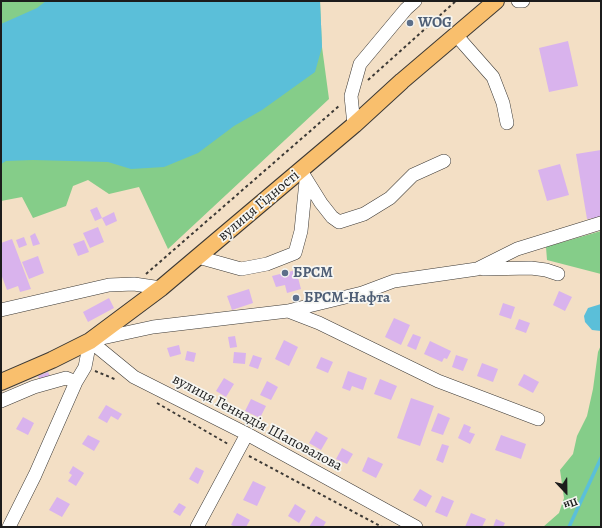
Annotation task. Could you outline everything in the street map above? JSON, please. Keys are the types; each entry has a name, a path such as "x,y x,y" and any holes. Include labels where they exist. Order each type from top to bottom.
{"main road":[{"name":"вулиця Гідності","path":"1,382 52,360 90,340 161,288 304,176 354,125 402,81 496,1"}],"street":[{"path":"354,125 351,96 360,64 406,9 415,1"},
{"path":"518,1 523,1"},
{"path":"456,35 492,76 502,103 507,123"},
{"path":"304,176 332,217 339,222 364,214 390,198 413,175 444,162"},
{"path":"198,258 241,269 267,264 295,254 301,231 304,176"},
{"path":"477,269 517,249 601,223"},
{"path":"10,527 35,475 76,382 85,367 90,340 153,327 288,311 362,293 394,281 477,269 531,268 546,270 558,274"},
{"path":"1,310 108,285 134,284 161,288"},
{"path":"288,311 319,323 438,381 538,419"},
{"name":"вулиця Геннадія Шаповалова","path":"90,340 134,377 247,434 392,521 416,527"},
{"path":"1,401 34,387 66,378 76,382"},
{"path":"197,527 247,434"}],"path":[{"path":"134,284 219,212 351,96 456,1"}],"green space":[{"path":"1,1 320,1 322,47 329,99 168,249 139,187 109,194 88,180 73,186 66,206 33,218 22,197 1,201"},
{"path":"601,231 601,274 547,260 546,247"},
{"path":"601,345 601,527 543,527 559,513 564,498 560,470 573,454 577,436 587,416 593,389 598,352"}],"water":[{"path":"46,1 320,1 322,47 315,72 262,110 234,126 198,153 164,167 131,169 108,162 33,160 6,161 1,164 1,24 37,8"},
{"path":"601,304 601,331 592,330 585,322 584,316 588,308"}],"building":[{"path":"568,41 578,86 549,92 539,48"},
{"path":"601,150 601,217 587,219 576,154"},
{"path":"560,164 569,195 547,201 538,170"},
{"path":"97,207 102,218 95,221 90,210"},
{"path":"114,212 117,221 106,226 102,218"},
{"path":"98,227 104,242 90,248 83,233"},
{"path":"35,233 40,244 33,246 30,236"},
{"path":"24,237 27,245 19,248 16,240"},
{"path":"12,239 31,289 20,292 18,286 7,290 1,274 1,243"},
{"path":"84,240 89,252 78,256 73,244"},
{"path":"38,256 44,273 29,279 22,262"},
{"path":"296,270 301,289 287,293 285,285 276,287 272,276"},
{"path":"249,289 253,303 232,310 227,296"},
{"path":"559,291 572,297 565,311 553,305"},
{"path":"109,298 114,308 88,322 83,312"},
{"path":"503,303 515,307 511,319 499,315"},
{"path":"394,318 410,325 401,345 385,337"},
{"path":"519,319 530,323 526,333 515,329"},
{"path":"413,334 421,337 416,350 407,346"},
{"path":"235,336 237,347 230,348 228,337"},
{"path":"284,340 298,347 289,366 275,359"},
{"path":"430,341 451,351 447,359 444,358 442,362 424,354"},
{"path":"179,345 181,354 170,357 167,348"},
{"path":"187,351 196,353 194,362 185,360"},
{"path":"234,352 246,353 245,364 233,363"},
{"path":"253,355 262,358 258,369 249,366"},
{"path":"456,355 468,359 463,371 452,367"},
{"path":"321,357 333,362 328,373 316,368"},
{"path":"482,363 498,369 493,382 477,376"},
{"path":"348,371 367,378 363,390 352,386 350,391 342,388"},
{"path":"48,372 50,376 40,380 38,376"},
{"path":"524,374 539,382 533,393 518,385"},
{"path":"224,378 234,384 226,397 216,391"},
{"path":"380,379 397,386 391,400 374,394"},
{"path":"267,381 278,387 271,400 260,395"},
{"path":"411,398 434,406 420,446 397,438"},
{"path":"251,399 266,406 260,418 245,411"},
{"path":"106,405 122,414 118,420 111,416 107,423 98,418"},
{"path":"438,413 450,418 443,435 431,431"},
{"path":"23,417 34,423 28,435 16,429"},
{"path":"464,424 471,427 469,432 475,434 470,444 458,438"},
{"path":"316,431 328,438 321,450 309,443"},
{"path":"88,435 100,441 94,451 82,444"},
{"path":"501,435 526,444 521,459 495,450"},
{"path":"442,444 449,446 443,463 436,460"},
{"path":"342,448 353,454 347,464 336,459"},
{"path":"368,457 383,464 376,478 362,471"},
{"path":"73,466 84,473 76,486 68,481 72,475 69,473"},
{"path":"196,467 204,471 198,484 189,479"},
{"path":"253,481 266,487 257,506 243,500"},
{"path":"420,489 432,496 426,507 413,500"},
{"path":"442,496 454,501 447,517 435,512"},
{"path":"57,497 70,504 62,517 49,510"},
{"path":"179,503 186,507 180,516 173,512"},
{"path":"295,504 306,511 299,523 288,516"},
{"path":"237,513 250,520 246,527 236,527 231,525"},
{"path":"471,513 486,519 482,527 465,527"},
{"path":"316,516 326,522 323,527 309,527"},
{"path":"496,519 505,523 503,527 493,527"}],"waterway":[{"path":"569,527 601,458"}],"place":[{"name":"WOG","path":"410,23"},
{"name":"БРСМ","path":"285,273"},
{"name":"БРСМ-Нафта","path":"296,298"}]}
